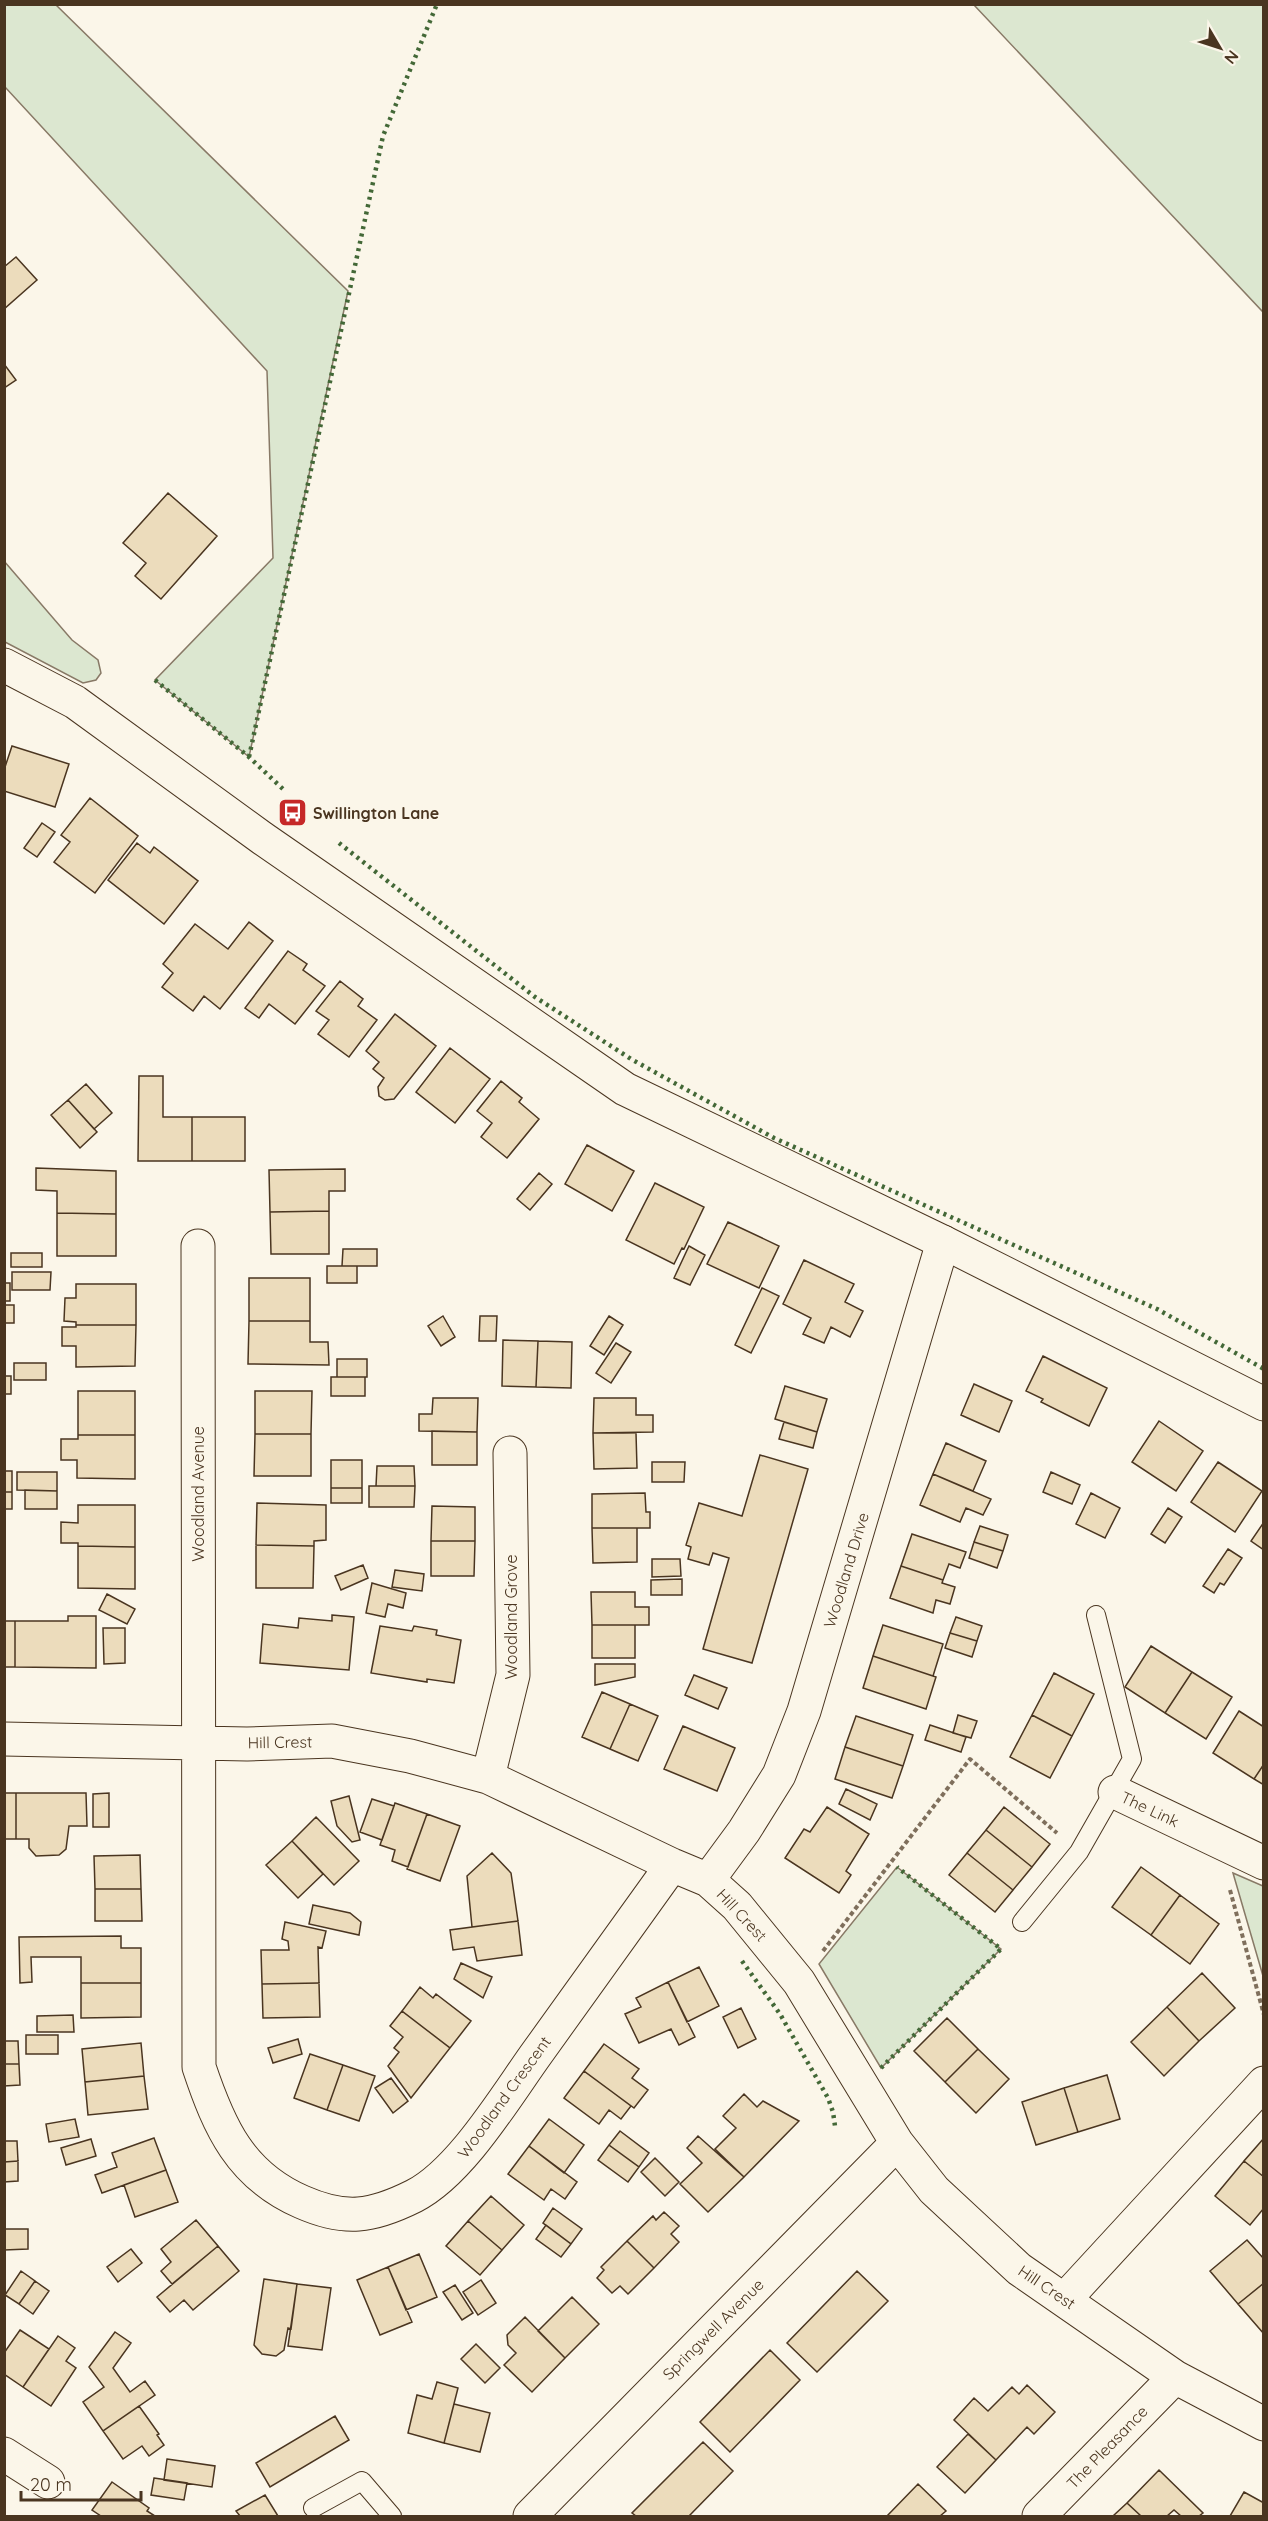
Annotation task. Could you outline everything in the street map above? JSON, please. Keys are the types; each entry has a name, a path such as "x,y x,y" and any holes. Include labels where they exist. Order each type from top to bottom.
{"street":[{"path":"4,665 75,702 272,844 625,1089 943,1242 1263,1404"},
{"name":"Woodland Drive","path":"708,1880 744,1831 779,1775 804,1711 943,1242"},
{"name":"Woodland Avenue","path":"198,1246 199,1742"},
{"name":"Woodland Grove","path":"488,1778 513,1675 510,1453"},
{"name":"Hill Crest","path":"4,1738 247,1744 332,1741 410,1756 488,1778 708,1880 737,1906 799,1982 897,2143 934,2190 1019,2269 1175,2377 1263,2424"},
{"name":"Woodland Crescent","path":"199,1742 199,2067 214,2113 240,2156 278,2192 325,2212 369,2215 416,2195 456,2163 672,1865"},
{"name":"The Link","path":"1115,1792 1263,1863"},
{"path":"1065,2299 1263,2084"},
{"name":"Springwell Avenue","path":"530,2517 897,2143"},
{"name":"The Pleasance","path":"1039,2517 1175,2377"},
{"path":"4,2454 48,2482"}],"lane":[{"path":"1096,1615 1132,1759 1115,1792"},
{"name":"The Link","path":"1022,1922 1079,1852 1115,1792"},
{"path":"313,2508 362,2481 392,2517"}],"path":[{"path":"799,1982 970,1759 1079,1852"},
{"path":"1217,1840 1263,2015"}],"green space":[{"path":"5,4 56,5 348,291 249,757 155,680 273,558 267,371 5,87"},
{"path":"974,5 1263,5 1263,312"},
{"path":"4,561 72,640 98,660 101,673 96,680 83,683 5,642"},
{"path":"897,1867 1001,1949 881,2068 819,1964"},
{"path":"1233,1873 1263,1886 1263,1976"}],"building":[{"path":"16,257 37,280 4,309 4,267"},
{"path":"4,364 16,380 4,388"},
{"path":"168,493 217,536 161,599 135,576 146,563 123,543"},
{"path":"12,746 69,764 55,807 4,791 4,770"},
{"path":"90,798 138,836 95,893 54,862 70,842 61,835"},
{"path":"42,823 55,832 37,857 24,848"},
{"path":"137,843 150,853 154,847 198,881 164,924 108,880"},
{"path":"249,922 273,941 220,1009 204,996 193,1011 162,987 173,973 163,964 195,924 228,949"},
{"path":"288,951 307,964 303,970 325,986 295,1024 269,1004 259,1018 245,1008"},
{"path":"340,981 363,999 358,1006 377,1020 349,1057 318,1034 329,1020 316,1011"},
{"path":"395,1014 436,1046 394,1099 385,1100 379,1096 378,1087 384,1078 373,1069 379,1062 366,1051"},
{"path":"450,1048 490,1079 455,1123 416,1092"},
{"path":"139,1076 163,1076 163,1117 192,1117 192,1161 138,1161"},
{"path":"501,1081 522,1098 519,1102 539,1119 507,1158 481,1137 492,1123 477,1111"},
{"path":"86,1084 112,1113 94,1129 68,1100"},
{"path":"68,1100 97,1132 80,1148 51,1115"},
{"path":"192,1117 245,1117 245,1161 192,1161"},
{"path":"587,1145 634,1171 612,1211 565,1184"},
{"path":"36,1168 116,1171 116,1214 57,1213 57,1191 36,1190"},
{"path":"345,1169 345,1191 329,1191 329,1211 270,1212 269,1170"},
{"path":"539,1173 552,1184 530,1210 517,1199"},
{"path":"655,1183 704,1207 684,1249 682,1248 674,1264 626,1240"},
{"path":"329,1211 329,1254 271,1254 270,1212"},
{"path":"57,1213 116,1214 116,1256 57,1256"},
{"path":"728,1222 779,1246 759,1288 707,1264"},
{"path":"689,1246 705,1255 690,1285 674,1278"},
{"path":"343,1249 377,1249 377,1266 342,1266"},
{"path":"11,1253 42,1253 42,1267 11,1267"},
{"path":"804,1260 854,1284 845,1302 863,1311 850,1337 831,1327 824,1343 803,1334 811,1318 783,1304"},
{"path":"327,1266 357,1266 357,1283 327,1283"},
{"path":"12,1272 51,1272 50,1290 12,1290"},
{"path":"249,1278 310,1278 310,1321 249,1321"},
{"path":"4,1283 10,1283 10,1301 4,1301"},
{"path":"76,1284 136,1284 136,1325 76,1325 76,1322 64,1321 65,1298 76,1298"},
{"path":"762,1288 779,1296 751,1353 735,1345"},
{"path":"4,1305 14,1305 14,1323 4,1323"},
{"path":"443,1316 455,1337 441,1346 428,1326"},
{"path":"480,1316 497,1316 496,1341 479,1341"},
{"path":"609,1316 623,1325 604,1355 590,1346"},
{"path":"249,1321 310,1321 310,1342 328,1342 329,1365 248,1364"},
{"path":"76,1325 136,1325 135,1366 76,1367 76,1346 62,1346 62,1327 76,1327"},
{"path":"503,1340 538,1341 536,1387 502,1386"},
{"path":"538,1341 572,1342 571,1388 536,1387"},
{"path":"616,1343 631,1352 611,1383 596,1373"},
{"path":"1043,1356 1107,1388 1089,1426 1041,1402 1043,1399 1026,1391"},
{"path":"337,1359 367,1359 367,1377 337,1377"},
{"path":"14,1363 46,1363 46,1380 14,1380"},
{"path":"4,1376 11,1376 11,1394 4,1394"},
{"path":"331,1377 365,1377 365,1396 331,1396"},
{"path":"974,1384 1012,1401 999,1432 961,1415"},
{"path":"785,1386 827,1399 817,1432 775,1419"},
{"path":"78,1391 135,1391 135,1435 78,1435"},
{"path":"255,1391 312,1391 311,1434 255,1434"},
{"path":"433,1398 478,1398 477,1432 419,1431 419,1414 432,1414"},
{"path":"594,1398 636,1398 636,1415 653,1415 653,1432 593,1433"},
{"path":"1159,1421 1203,1451 1176,1491 1132,1462"},
{"path":"784,1422 817,1432 813,1448 779,1439"},
{"path":"432,1431 477,1432 477,1465 432,1465"},
{"path":"593,1433 636,1433 637,1468 594,1469"},
{"path":"255,1434 311,1434 311,1476 254,1476"},
{"path":"78,1435 135,1435 135,1479 77,1478 77,1460 61,1460 61,1439 78,1439"},
{"path":"946,1443 986,1461 973,1491 933,1474"},
{"path":"760,1455 808,1469 752,1663 703,1649 729,1558 713,1553 709,1565 688,1559 691,1547 686,1545 699,1503 742,1516"},
{"path":"331,1460 362,1460 362,1488 331,1488"},
{"path":"652,1462 685,1462 684,1482 652,1482"},
{"path":"1218,1462 1262,1491 1235,1532 1191,1502"},
{"path":"377,1466 414,1466 415,1486 376,1486"},
{"path":"4,1471 12,1471 12,1492 4,1492"},
{"path":"17,1472 57,1472 57,1491 17,1490"},
{"path":"1051,1472 1080,1485 1072,1504 1043,1492"},
{"path":"933,1474 991,1499 983,1515 966,1508 960,1522 920,1505"},
{"path":"369,1486 415,1486 414,1507 369,1507"},
{"path":"331,1488 362,1488 362,1503 331,1503"},
{"path":"25,1490 57,1491 57,1509 25,1509"},
{"path":"4,1492 12,1492 12,1509 4,1509"},
{"path":"645,1493 646,1512 650,1512 650,1528 592,1528 592,1494"},
{"path":"1091,1493 1120,1508 1105,1538 1076,1524"},
{"path":"257,1503 326,1505 326,1540 314,1541 314,1546 256,1545"},
{"path":"78,1505 135,1505 135,1547 78,1546 78,1543 61,1543 61,1522 78,1523"},
{"path":"432,1506 475,1507 475,1541 431,1541"},
{"path":"1168,1508 1182,1517 1165,1543 1151,1534"},
{"path":"1264,1522 1264,1550 1251,1541"},
{"path":"980,1526 1008,1535 1003,1551 974,1542"},
{"path":"592,1528 637,1528 637,1562 593,1563"},
{"path":"912,1534 966,1552 960,1568 949,1564 943,1580 901,1566"},
{"path":"431,1541 475,1541 474,1576 431,1576"},
{"path":"974,1542 1003,1551 997,1568 969,1558"},
{"path":"256,1545 314,1546 313,1588 256,1588"},
{"path":"78,1546 135,1547 135,1589 78,1588"},
{"path":"1228,1549 1242,1558 1224,1585 1220,1583 1214,1593 1203,1586"},
{"path":"652,1559 680,1559 681,1576 652,1577"},
{"path":"363,1565 368,1578 341,1590 335,1576"},
{"path":"901,1566 943,1580 942,1583 955,1587 950,1604 936,1600 933,1613 890,1598"},
{"path":"395,1570 424,1574 422,1591 392,1587"},
{"path":"682,1579 682,1595 651,1595 651,1580"},
{"path":"372,1583 406,1593 403,1608 388,1604 385,1617 366,1613"},
{"path":"591,1592 635,1592 635,1607 649,1607 649,1625 592,1625"},
{"path":"107,1594 135,1609 127,1624 99,1610"},
{"path":"332,1615 354,1617 349,1670 260,1663 263,1624 298,1628 299,1618 332,1621"},
{"path":"68,1616 96,1616 96,1668 15,1667 15,1621 68,1621"},
{"path":"956,1617 982,1626 977,1641 950,1633"},
{"path":"4,1621 15,1621 15,1667 4,1667"},
{"path":"592,1625 635,1625 635,1658 592,1658"},
{"path":"883,1625 943,1644 933,1676 873,1656"},
{"path":"380,1626 412,1631 414,1626 437,1630 436,1635 461,1640 454,1683 427,1679 427,1682 371,1673"},
{"path":"103,1628 125,1628 125,1663 104,1664"},
{"path":"950,1633 977,1641 972,1657 945,1648"},
{"path":"1151,1646 1192,1672 1165,1713 1125,1687"},
{"path":"873,1656 936,1677 926,1709 863,1688"},
{"path":"595,1664 635,1664 635,1677 595,1685"},
{"path":"1192,1672 1232,1697 1206,1739 1165,1713"},
{"path":"1054,1673 1094,1694 1072,1736 1032,1715"},
{"path":"694,1675 727,1688 718,1709 685,1695"},
{"path":"602,1692 630,1704 610,1749 582,1737"},
{"path":"630,1704 658,1716 638,1761 610,1749"},
{"path":"1239,1711 1264,1727 1264,1764 1254,1779 1213,1753"},
{"path":"958,1715 977,1721 971,1738 953,1733"},
{"path":"1032,1715 1072,1736 1050,1778 1010,1757"},
{"path":"856,1716 913,1735 903,1766 845,1747"},
{"path":"930,1725 966,1737 961,1752 925,1740"},
{"path":"683,1726 735,1748 717,1791 664,1769"},
{"path":"845,1747 903,1766 892,1798 835,1779"},
{"path":"1264,1764 1264,1785 1254,1779"},
{"path":"846,1789 877,1804 870,1820 839,1804"},
{"path":"4,1793 16,1793 16,1839 4,1839"},
{"path":"16,1793 86,1793 87,1826 69,1826 66,1849 59,1855 36,1856 29,1848 29,1839 16,1839"},
{"path":"109,1793 109,1827 93,1827 93,1794"},
{"path":"349,1796 360,1840 352,1842 337,1826 331,1801"},
{"path":"372,1799 394,1806 382,1840 360,1832"},
{"path":"395,1803 427,1814 408,1867 392,1861 395,1850 380,1845"},
{"path":"827,1807 869,1834 846,1871 851,1875 839,1893 785,1858 804,1829 810,1832"},
{"path":"1004,1807 1050,1844 1032,1867 986,1830"},
{"path":"427,1814 460,1826 440,1881 407,1869"},
{"path":"316,1817 359,1861 334,1885 292,1841"},
{"path":"986,1830 1032,1867 1013,1890 967,1853"},
{"path":"292,1841 323,1874 298,1898 266,1865"},
{"path":"492,1853 511,1873 518,1921 472,1927 467,1876"},
{"path":"967,1853 1013,1890 995,1912 949,1875"},
{"path":"140,1855 141,1889 95,1889 94,1856"},
{"path":"1141,1867 1180,1895 1151,1935 1112,1907"},
{"path":"95,1889 141,1889 142,1921 95,1921"},
{"path":"1180,1895 1219,1924 1190,1964 1151,1935"},
{"path":"313,1905 350,1913 361,1922 359,1935 309,1924"},
{"path":"518,1921 522,1955 477,1961 474,1947 453,1950 450,1930"},
{"path":"285,1922 326,1931 322,1948 318,1947 319,1983 262,1984 261,1950 289,1950 288,1941 282,1939"},
{"path":"121,1936 121,1948 141,1948 141,1983 81,1983 81,1957 31,1957 32,1982 20,1983 19,1937"},
{"path":"461,1963 492,1977 483,1998 454,1979"},
{"path":"699,1967 719,2006 687,2022 668,1982"},
{"path":"1202,1973 1235,2008 1199,2041 1167,2007"},
{"path":"668,1982 695,2037 679,2045 671,2029 639,2043 625,2014 641,2007 636,1998"},
{"path":"81,1983 141,1983 141,2017 81,2018"},
{"path":"319,1983 320,2017 263,2018 262,1984"},
{"path":"420,1987 433,1998 436,1994 471,2021 450,2048 402,2011"},
{"path":"1167,2007 1199,2041 1164,2076 1131,2042"},
{"path":"741,2008 756,2039 738,2048 723,2017"},
{"path":"402,2011 450,2048 411,2098 388,2066 399,2052 394,2048 403,2037 390,2026"},
{"path":"73,2015 74,2032 37,2032 37,2016"},
{"path":"947,2018 978,2049 945,2082 914,2051"},
{"path":"26,2035 58,2035 58,2054 26,2054"},
{"path":"298,2039 302,2054 273,2063 268,2048"},
{"path":"4,2041 18,2041 19,2064 4,2064"},
{"path":"141,2043 144,2076 85,2082 82,2049"},
{"path":"604,2044 639,2069 632,2078 648,2090 634,2108 584,2071"},
{"path":"978,2049 1009,2079 976,2113 945,2082"},
{"path":"310,2054 343,2065 327,2110 294,2098"},
{"path":"4,2064 19,2064 20,2085 4,2086"},
{"path":"343,2065 375,2076 359,2121 327,2110"},
{"path":"584,2071 631,2106 621,2119 609,2110 599,2124 564,2098"},
{"path":"1107,2075 1120,2119 1078,2132 1064,2088"},
{"path":"144,2076 148,2109 88,2115 85,2082"},
{"path":"391,2078 408,2101 393,2113 375,2088"},
{"path":"1064,2088 1078,2132 1036,2145 1022,2102"},
{"path":"744,2094 757,2107 763,2101 799,2121 744,2177 715,2149 736,2128 723,2116"},
{"path":"75,2119 79,2137 49,2142 46,2124"},
{"path":"549,2119 584,2145 564,2173 529,2146"},
{"path":"620,2131 649,2153 639,2167 609,2145"},
{"path":"698,2136 744,2177 708,2212 680,2184 702,2163 687,2148"},
{"path":"154,2138 166,2170 102,2193 95,2175 117,2167 112,2153"},
{"path":"1264,2138 1264,2177 1244,2161"},
{"path":"91,2139 96,2156 66,2165 61,2148"},
{"path":"4,2141 17,2141 18,2161 4,2162"},
{"path":"609,2145 639,2167 628,2182 598,2160"},
{"path":"529,2146 577,2182 565,2199 551,2189 544,2200 508,2174"},
{"path":"655,2158 679,2182 665,2196 641,2172"},
{"path":"18,2161 18,2181 4,2182 4,2162"},
{"path":"1244,2161 1264,2177 1264,2208 1250,2225 1215,2196"},
{"path":"166,2170 178,2202 135,2217 124,2185"},
{"path":"491,2196 524,2225 502,2250 468,2221"},
{"path":"553,2208 582,2229 571,2244 543,2223"},
{"path":"664,2212 679,2226 671,2234 679,2242 654,2268 627,2241 653,2216 656,2220"},
{"path":"196,2220 218,2246 172,2284 161,2271 171,2262 161,2249"},
{"path":"468,2221 502,2250 480,2275 446,2246"},
{"path":"546,2225 571,2244 561,2257 536,2239"},
{"path":"4,2229 28,2229 28,2249 4,2250"},
{"path":"1247,2240 1264,2259 1264,2283 1238,2304 1210,2271"},
{"path":"627,2241 654,2268 628,2294 620,2286 612,2293 597,2278 604,2270 601,2267"},
{"path":"218,2246 239,2271 193,2310 184,2300 170,2312 157,2297"},
{"path":"131,2249 142,2263 118,2282 107,2267"},
{"path":"419,2254 437,2297 406,2310 388,2267"},
{"path":"388,2267 412,2322 380,2335 357,2280"},
{"path":"21,2271 35,2281 19,2304 5,2295"},
{"path":"857,2271 888,2301 817,2372 787,2343"},
{"path":"264,2279 297,2284 291,2329 288,2328 284,2350 276,2356 262,2354 254,2345"},
{"path":"481,2280 496,2303 478,2315 463,2292"},
{"path":"35,2281 49,2291 33,2314 19,2304"},
{"path":"1264,2283 1264,2334 1238,2304"},
{"path":"297,2284 331,2288 322,2350 288,2346"},
{"path":"455,2285 473,2313 462,2320 443,2292"},
{"path":"572,2297 599,2324 565,2358 538,2331"},
{"path":"525,2317 565,2358 532,2392 504,2365 516,2353 508,2345 507,2335"},
{"path":"20,2330 49,2349 23,2387 4,2374 4,2353"},
{"path":"115,2332 131,2343 113,2368 130,2392 145,2381 155,2395 103,2431 83,2402 104,2387 89,2367"},
{"path":"58,2336 75,2348 66,2361 76,2368 51,2406 23,2387"},
{"path":"476,2344 500,2368 485,2383 461,2359"},
{"path":"770,2350 800,2380 730,2452 700,2422"},
{"path":"437,2382 458,2388 444,2443 408,2433 417,2395 432,2399"},
{"path":"1027,2385 1055,2412 1034,2434 1027,2427 996,2460 954,2420 974,2398 988,2411 1012,2387 1019,2394"},
{"path":"454,2404 490,2413 480,2452 444,2443"},
{"path":"139,2406 164,2445 149,2456 142,2446 123,2459 103,2431"},
{"path":"335,2416 349,2440 270,2487 256,2463"},
{"path":"968,2434 996,2460 965,2493 937,2467"},
{"path":"703,2442 733,2471 689,2516 636,2516 632,2513"},
{"path":"167,2459 215,2466 212,2487 164,2480"},
{"path":"1159,2470 1203,2513 1199,2516 1181,2516 1174,2510 1167,2516 1141,2516 1127,2503"},
{"path":"154,2478 187,2483 184,2500 151,2495"},
{"path":"112,2482 149,2508 147,2511 155,2516 101,2516 92,2510"},
{"path":"918,2484 946,2511 940,2516 887,2516"},
{"path":"1244,2492 1264,2503 1264,2516 1230,2516"},
{"path":"265,2495 278,2516 240,2516 236,2511"},
{"path":"1127,2503 1141,2516 1113,2516"}],"hedge":[{"path":"249,757 383,136 437,4"},
{"path":"155,680 249,757 284,790"},
{"path":"339,843 535,997 631,1059 774,1138 1157,1309 1264,1369"},
{"path":"881,2068 1001,1949 897,1867"},
{"path":"742,1961 780,2014 828,2098 835,2126"}],"place":[{"name":"Swillington Lane","path":"292,813"}]}
